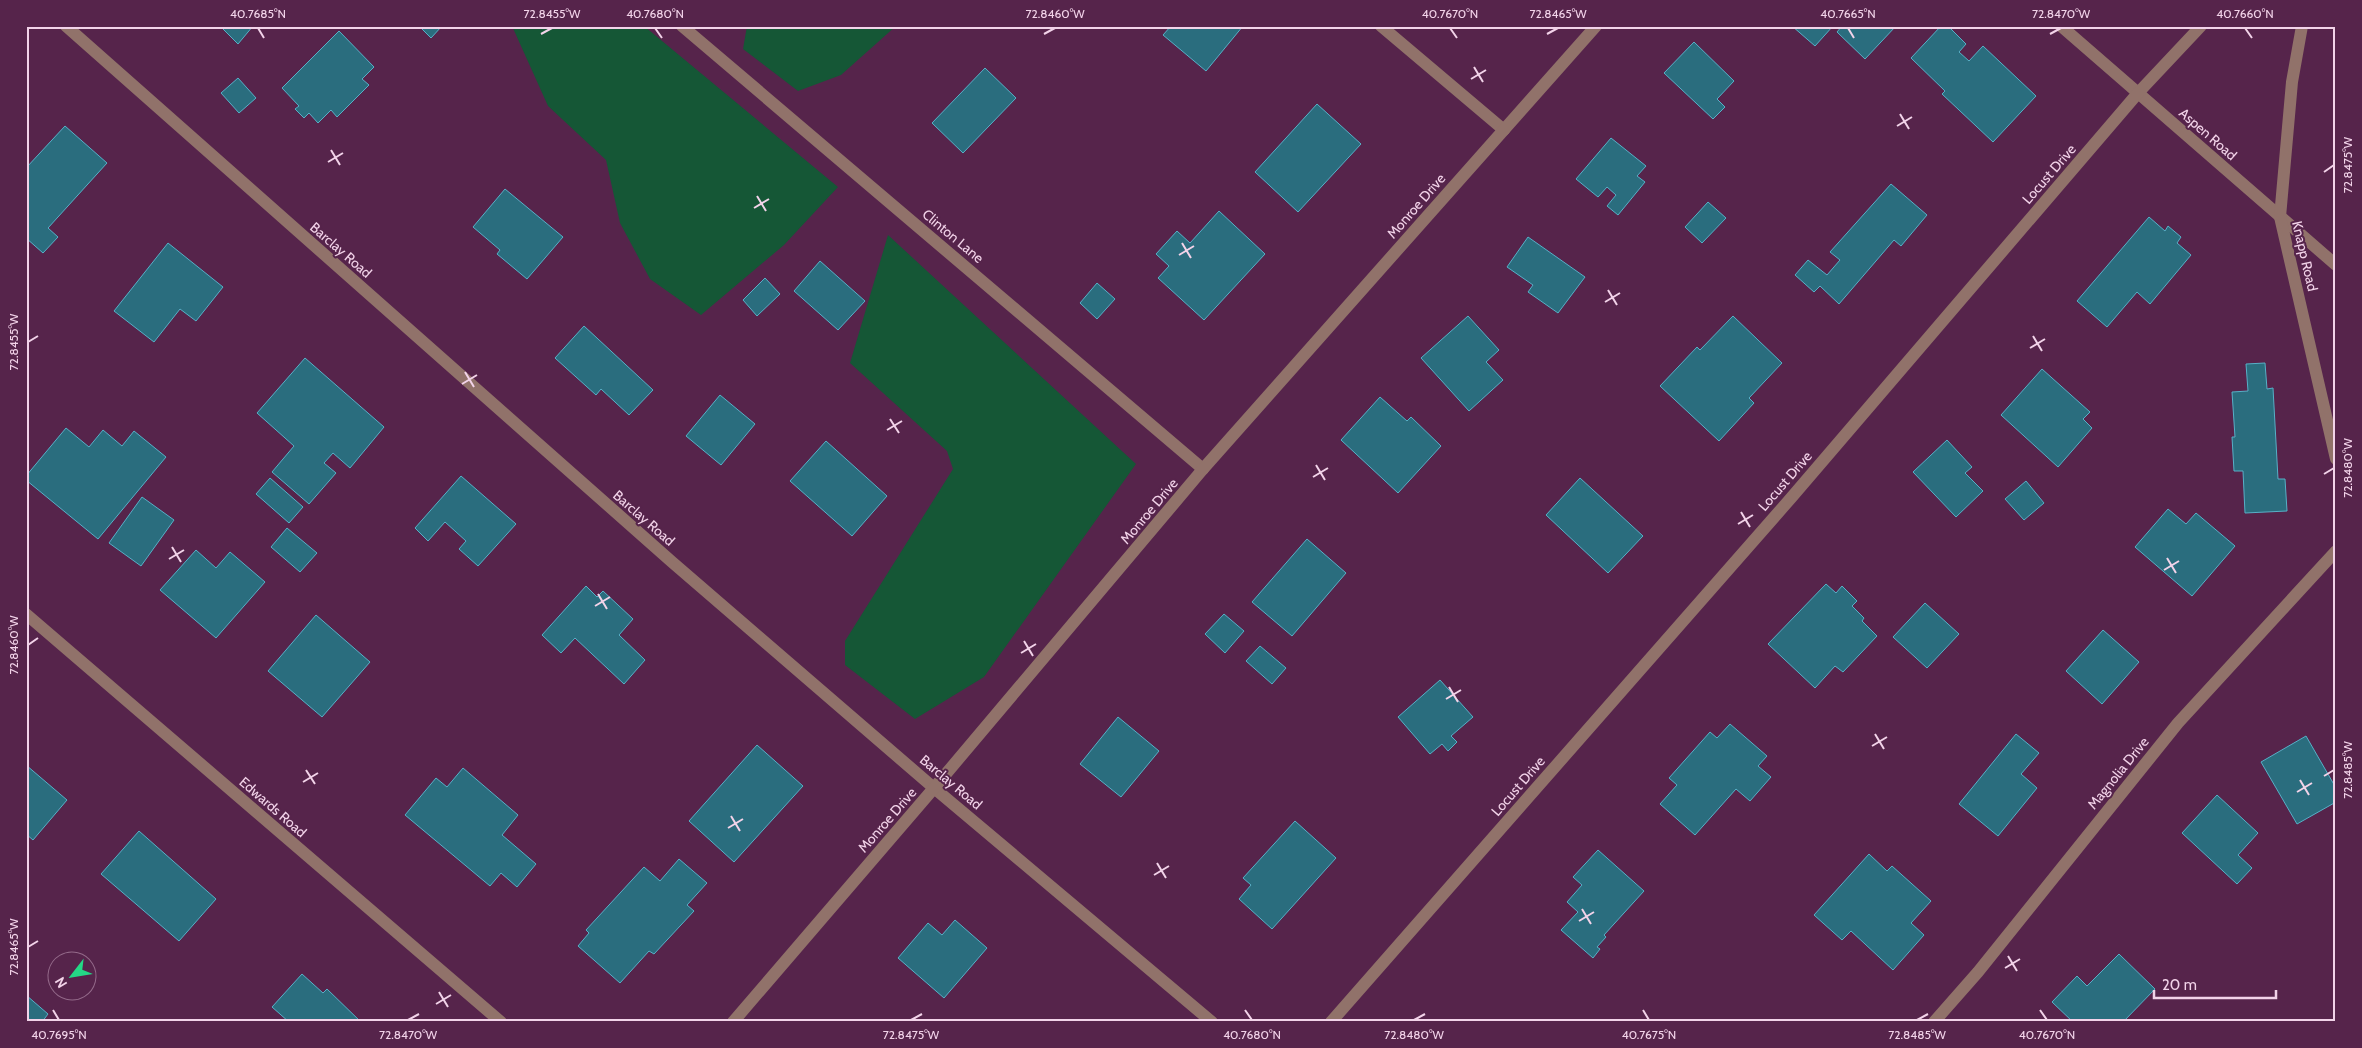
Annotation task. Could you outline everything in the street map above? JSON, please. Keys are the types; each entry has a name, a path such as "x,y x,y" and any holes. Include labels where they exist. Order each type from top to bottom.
{"street":[{"name":"Barclay Road","path":"66,26 672,562 934,788 1212,1022"},
{"name":"Clinton Lane","path":"682,26 1203,469"},
{"path":"1381,26 1504,130"},
{"name":"Monroe Drive","path":"733,1022 934,788 1203,469 1596,26"},
{"name":"Aspen Road","path":"2061,26 2336,265"},
{"name":"Locust Drive","path":"1331,1022 1784,505 2138,93 2200,26"},
{"name":"Knapp Road","path":"2302,26 2292,82 2280,217 2336,459"},
{"name":"Magnolia Drive","path":"1934,1022 1978,972 2178,723 2336,551"},
{"name":"Edwards Road","path":"26,614 501,1022"}],"green space":[{"path":"512,26 644,26 838,187 784,245 701,315 650,279 620,223 606,160 548,106"},
{"path":"747,26 896,26 841,75 798,91 743,49"},
{"path":"888,235 1136,464 984,677 915,719 845,665 845,641 953,469 947,451 850,363"}],"building":[{"path":"220,26 253,26 238,44"},
{"path":"419,26 442,26 431,38"},
{"path":"1171,26 1243,26 1206,71 1163,35"},
{"path":"1792,26 1833,26 1815,46"},
{"path":"1842,26 1896,26 1865,59 1837,32"},
{"path":"1941,26 1948,26 1966,44 1959,52 1969,61 1983,46 2036,96 1993,142 1942,94 1945,91 1911,58"},
{"path":"339,31 374,67 362,79 369,85 337,117 331,110 318,123 309,113 304,118 295,109 299,106 282,88"},
{"path":"1694,42 1734,81 1717,99 1725,107 1713,119 1664,73"},
{"path":"985,68 1016,98 963,153 932,123"},
{"path":"238,78 256,98 239,113 221,93"},
{"path":"1317,104 1361,144 1298,212 1255,172"},
{"path":"65,126 107,163 48,228 58,237 43,253 26,238 26,168"},
{"path":"1611,138 1646,166 1637,176 1645,182 1618,215 1607,206 1616,195 1607,187 1598,197 1576,179"},
{"path":"1891,184 1927,215 1901,246 1894,240 1839,304 1820,286 1814,292 1795,275 1808,260 1827,275 1840,260 1830,252"},
{"path":"505,189 563,237 527,279 497,254 500,250 473,227"},
{"path":"1708,202 1726,218 1702,243 1685,227"},
{"path":"1219,211 1265,254 1204,320 1158,278 1169,266 1156,254 1177,231 1190,243"},
{"path":"2149,217 2165,231 2168,226 2181,237 2177,243 2191,255 2150,304 2137,292 2107,327 2077,301"},
{"path":"1528,237 1585,277 1558,313 1528,292 1533,285 1507,267"},
{"path":"168,243 223,287 196,321 180,309 154,342 114,311"},
{"path":"820,261 865,301 838,330 794,291"},
{"path":"765,278 780,294 757,316 743,300"},
{"path":"1097,283 1115,299 1097,319 1080,303"},
{"path":"1468,316 1499,350 1486,362 1503,380 1469,411 1421,358"},
{"path":"1733,316 1782,363 1749,398 1754,403 1719,441 1660,386 1697,347 1700,350"},
{"path":"584,326 653,390 629,415 601,389 596,395 555,358"},
{"path":"305,358 384,427 350,468 333,453 324,463 336,473 309,504 272,472 294,446 257,413"},
{"path":"2265,363 2267,389 2273,388 2278,479 2285,479 2287,511 2245,513 2243,471 2234,471 2232,437 2235,437 2232,392 2248,391 2246,364"},
{"path":"2042,369 2090,412 2083,419 2092,428 2058,467 2001,415"},
{"path":"720,395 755,424 721,465 686,436"},
{"path":"1380,397 1407,421 1411,417 1441,446 1398,493 1341,440"},
{"path":"66,428 89,447 103,430 122,446 134,431 166,457 98,539 26,480 26,476"},
{"path":"1947,440 1972,467 1965,473 1983,491 1956,517 1913,472"},
{"path":"826,441 887,496 852,536 790,481"},
{"path":"461,476 516,524 478,566 459,549 466,541 445,522 428,541 415,528"},
{"path":"270,478 303,507 289,523 256,494"},
{"path":"1580,478 1643,536 1608,573 1546,515"},
{"path":"2026,481 2044,503 2024,520 2005,499"},
{"path":"142,497 174,520 141,566 109,543"},
{"path":"2168,509 2186,524 2196,513 2235,546 2192,596 2135,547"},
{"path":"287,528 317,553 300,572 271,547"},
{"path":"1307,539 1346,573 1292,636 1252,602"},
{"path":"196,550 216,568 230,552 265,582 216,638 160,590"},
{"path":"1826,584 1836,593 1842,586 1857,601 1852,606 1864,618 1862,621 1877,636 1843,672 1835,666 1815,688 1768,644"},
{"path":"586,586 597,597 603,591 633,619 619,635 645,660 624,684 575,638 561,653 542,635"},
{"path":"1925,603 1959,634 1927,668 1893,637"},
{"path":"1224,614 1244,631 1225,653 1205,634"},
{"path":"316,615 370,662 322,717 268,671"},
{"path":"2103,630 2139,662 2102,704 2066,671"},
{"path":"1260,646 1286,668 1272,684 1246,661"},
{"path":"1440,680 1473,717 1451,736 1457,742 1448,751 1442,744 1430,754 1398,717"},
{"path":"1118,717 1159,751 1121,797 1080,764"},
{"path":"1730,724 1767,756 1758,766 1771,777 1750,801 1736,789 1695,835 1660,804 1677,785 1669,778 1710,732 1717,738"},
{"path":"2016,734 2039,753 2021,774 2037,788 1998,836 1959,804"},
{"path":"2306,736 2336,788 2336,802 2297,824 2261,762"},
{"path":"757,745 803,786 734,862 689,821"},
{"path":"26,765 67,800 33,840 26,834"},
{"path":"463,768 518,815 502,835 536,864 517,887 501,873 490,886 405,815 436,778 447,787"},
{"path":"2217,795 2258,833 2238,855 2252,868 2237,884 2182,833"},
{"path":"1295,821 1336,858 1272,929 1239,899 1251,885 1243,878"},
{"path":"139,831 216,899 179,941 101,874"},
{"path":"1598,850 1644,891 1604,935 1606,937 1597,947 1600,949 1593,958 1561,930 1578,912 1567,902 1582,885 1573,877"},
{"path":"1869,854 1887,871 1892,866 1931,901 1911,923 1924,935 1893,970 1851,931 1842,940 1814,915"},
{"path":"679,859 707,883 687,905 694,911 654,954 649,951 620,983 578,946 589,933 586,930 644,867 660,881"},
{"path":"955,920 987,948 944,998 898,958 928,923 942,935"},
{"path":"2119,954 2155,989 2123,1022 2073,1022 2052,1002 2077,976 2087,986"},
{"path":"302,974 323,993 327,989 361,1022 289,1022 272,1007"},
{"path":"26,995 48,1014 42,1022 26,1022"}]}
